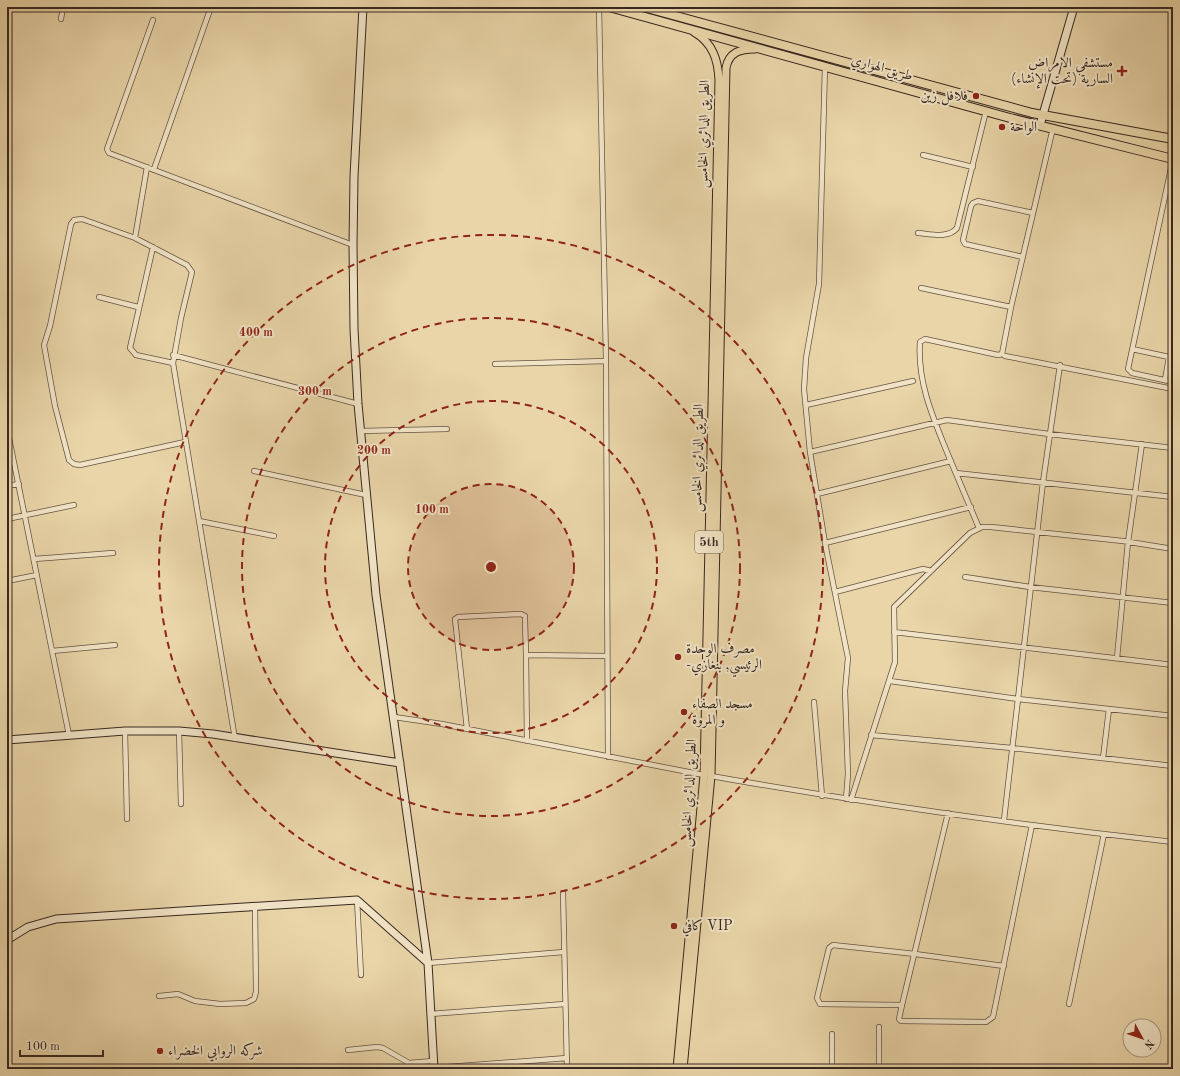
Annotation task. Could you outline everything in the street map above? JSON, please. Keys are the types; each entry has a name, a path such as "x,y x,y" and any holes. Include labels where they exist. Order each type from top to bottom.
{"highway":[{"name":"طريق الهواري","path":"609,7 986,111 1173,159"},
{"name":"طريق الهواري","path":"644,7 1043,116 1173,139"}],"main road":[{"path":"363,7 354,176 353,245 354,329 358,404 376,595 428,963 434,1066"},
{"path":"1040,125 1074,7"},
{"name":"الطريق الدائري الخامس","path":"686,29 697,34 706,42 714,52 718,68 717,334"},
{"name":"الطريق الدائري الخامس","path":"683,1069 708,776 717,334 726,68 728,59 735,52 744,49 762,49"},
{"path":"7,740 125,731 179,731 213,734 235,739 400,763"},
{"name":"الطريق الدائري الخامس","path":"677,1069 708,776"},
{"path":"7,940 28,927 47,921 357,900 428,963"}],"street":[{"path":"61,19 63,7"},
{"path":"154,169 211,7"},
{"path":"599,7 606,361 608,757"},
{"path":"153,20 107,151 353,245"},
{"path":"825,66 819,278 806,358 806,405 810,452 824,543 848,658 845,691 849,799"},
{"path":"918,233 946,235 955,230 958,225 986,111"},
{"path":"1002,354 1011,307 1053,128"},
{"path":"923,154 972,167"},
{"path":"1173,159 1128,367 1129,372 1173,382"},
{"path":"135,238 147,167"},
{"path":"1023,257 965,244 963,240 971,206 974,202 978,201 1033,213"},
{"path":"185,442 80,465 74,464 69,460 55,406 44,345 50,326 71,224 76,218 135,238 186,265 192,272 173,355 173,363 235,739"},
{"path":"153,247 138,308 130,350 136,355 173,363"},
{"path":"922,288 1011,307"},
{"path":"99,297 138,308"},
{"path":"979,528 934,422 921,381 921,340 926,339 998,355 1002,354 1005,356 1060,365 1173,389"},
{"path":"1132,349 1169,357 1170,360 1165,380"},
{"path":"173,355 358,404"},
{"path":"495,364 606,361"},
{"path":"1004,820 1030,587 1049,434 1060,365"},
{"path":"806,405 912,381"},
{"path":"810,452 934,422 951,420 1049,434 1173,448"},
{"path":"7,428 69,735"},
{"path":"361,431 447,429"},
{"path":"1117,658 1128,542 1142,444"},
{"path":"817,494 951,461"},
{"path":"254,471 366,495"},
{"path":"956,473 1173,497"},
{"path":"7,486 19,484"},
{"path":"7,519 74,505"},
{"path":"824,543 970,507"},
{"path":"198,521 274,536"},
{"path":"849,799 890,681 895,662 893,612 895,605 970,533 979,528 991,527 1128,542 1173,549"},
{"path":"34,560 113,553"},
{"path":"835,592 923,569 931,570"},
{"path":"7,581 37,575"},
{"path":"965,578 1173,603"},
{"path":"467,729 455,619 458,617 521,614 525,616 527,741"},
{"path":"894,632 1173,665"},
{"path":"52,651 116,645"},
{"path":"526,655 607,656"},
{"path":"890,681 1018,699 1173,716"},
{"path":"814,702 822,796"},
{"path":"1102,758 1109,709"},
{"path":"394,717 467,729 708,776 822,796 1032,825 1173,842"},
{"path":"125,731 127,819"},
{"path":"179,731 181,804"},
{"path":"871,735 1012,748 1173,766"},
{"path":"948,813 902,1005 899,1019 901,1021 990,1021 1004,966 1032,825"},
{"path":"1069,1004 1104,834"},
{"path":"563,893 567,1069"},
{"path":"357,900 361,975"},
{"path":"159,996 178,994 195,1001 220,1004 246,1004 254,999 256,992 255,906"},
{"path":"902,1005 820,1004 817,998 829,948 832,945 1004,966"},
{"path":"428,963 564,952"},
{"path":"430,1014 566,1004"},
{"path":"879,1027 880,1069"},
{"path":"832,1034 832,1069"},
{"path":"348,1050 377,1047 383,1048 409,1063 434,1066 567,1058"},
{"path":"1165,1069 1173,1069"}],"place":[{"name":"مستشفي الامراض السارية (تحت الإنشاء)","path":"1122,71"},
{"name":"فلافل زين","path":"976,96"},
{"name":"الواحة","path":"1002,127"},
{"name":"مصرف الوحدة -الرئيسي, بنغازي","path":"678,657"},
{"name":"مسجد الصفاء و المروة","path":"684,712"},
{"name":"كافي VIP","path":"674,926"},
{"name":"شركه الروابي الخضراء","path":"160,1051"}]}
